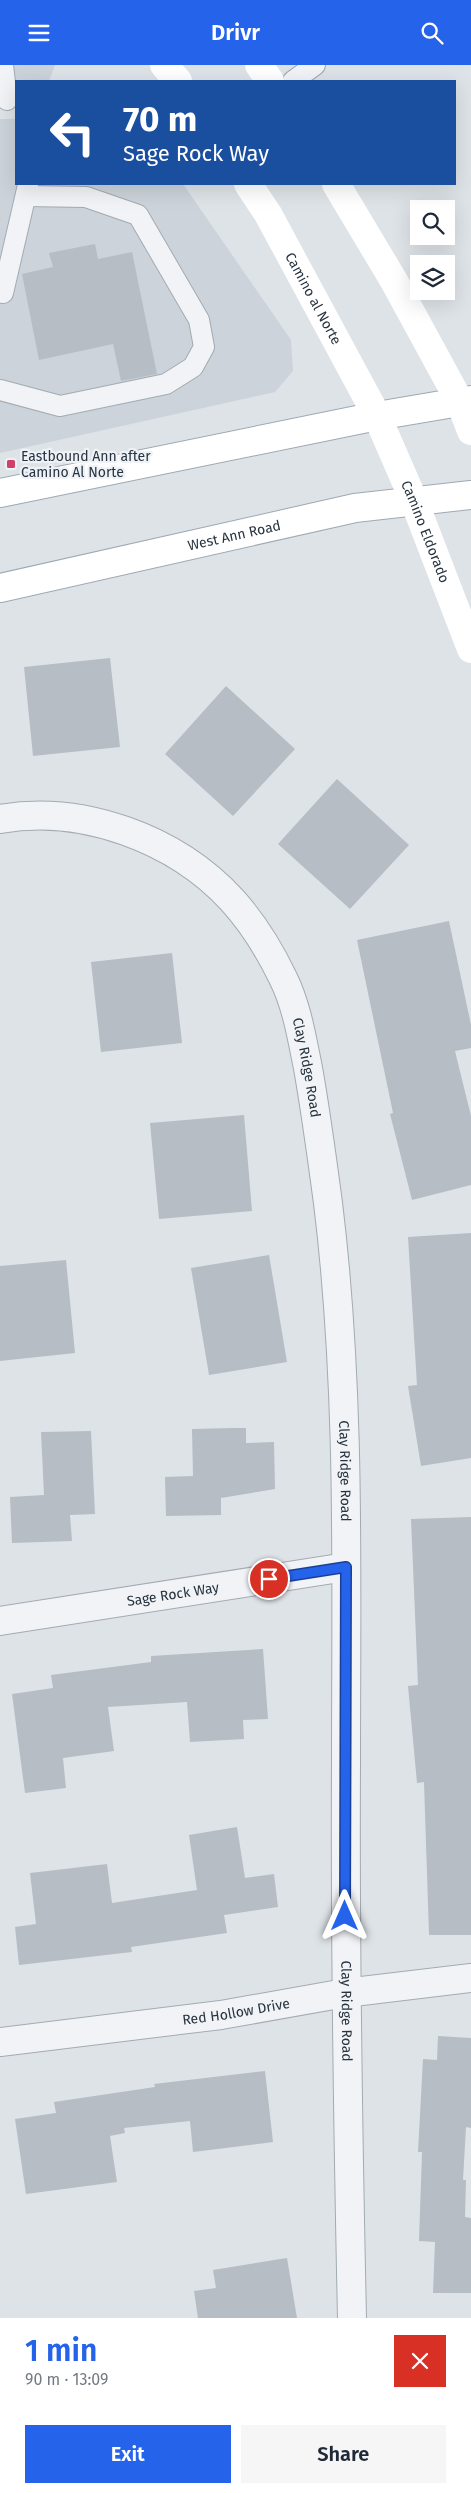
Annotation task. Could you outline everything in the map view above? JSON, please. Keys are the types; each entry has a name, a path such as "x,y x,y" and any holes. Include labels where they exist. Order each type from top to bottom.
{"main road":[{"path":"164,65 177,80"},
{"path":"259,65 269,80"},
{"name":"Camino al Norte","path":"249,185 268,214 377,416"},
{"path":"337,185 465,401 471,431"},
{"path":"0,493 377,416 465,401"},
{"name":"Camino Eldorado","path":"377,416 414,501 471,649"},
{"name":"West Ann Road","path":"0,588 355,508 471,495"}],"street":[{"name":"Clay Ridge Road","path":"0,819 45,815 96,822 124,831 172,853 191,865 231,899 258,934 285,982 301,1032 318,1125 338,1282 345,1418 345,1993 352,2318"},
{"name":"Sage Rock Way","path":"0,1621 346,1567"},
{"name":"Red Hollow Drive","path":"0,2042 221,2015 345,1993 471,1978"}],"lane":[{"path":"3,65 7,100"},
{"path":"294,80 315,65"},
{"path":"0,390 60,406 157,386 166,384 193,367 204,347 200,320 138,215 86,197 27,190 4,293"}],"shaded area":[{"path":"0,65 55,65 49,80 15,80 15,88 0,88"},
{"path":"0,119 15,119 15,185 184,185 291,340 293,371 275,392 0,453"}],"building":[{"path":"95,244 98,259 132,252 157,374 121,381 113,344 39,360 22,274 53,267 49,253"},
{"path":"110,658 120,747 33,756 24,667"},
{"path":"226,686 295,749 233,816 165,754"},
{"path":"337,779 409,845 350,909 278,844"},
{"path":"449,921 471,1025 471,1048 455,1051 471,1116 471,1185 412,1200 390,1114 393,1113 357,940"},
{"path":"172,953 182,1043 101,1052 91,962"},
{"path":"244,1115 252,1211 159,1219 150,1123"},
{"path":"471,1233 471,1458 421,1466 408,1386 417,1385 408,1237"},
{"path":"269,1255 287,1362 209,1375 191,1268"},
{"path":"66,1260 75,1353 0,1361 0,1266"},
{"path":"246,1428 246,1443 274,1442 275,1489 221,1498 221,1515 166,1516 165,1477 193,1476 192,1429"},
{"path":"91,1431 95,1514 70,1515 72,1541 12,1543 10,1497 44,1495 41,1432"},
{"path":"471,1517 471,1935 429,1935 424,1782 417,1783 408,1686 418,1685 411,1519"},
{"path":"263,1649 268,1719 243,1720 244,1739 190,1742 187,1702 108,1707 114,1751 63,1758 66,1788 25,1793 12,1694 53,1688 51,1675 151,1662 151,1656"},
{"path":"237,1827 245,1878 274,1874 278,1907 224,1915 227,1933 131,1947 132,1952 19,1965 15,1927 36,1924 30,1873 107,1864 112,1903 197,1890 189,1835"},
{"path":"438,2036 471,2038 471,2128 466,2127 463,2180 466,2180 465,2217 471,2218 471,2293 433,2293 435,2242 419,2241 422,2152 418,2152 423,2059 437,2060"},
{"path":"265,2071 273,2142 193,2152 190,2121 124,2128 125,2133 110,2136 117,2182 26,2194 15,2119 56,2113 54,2102 155,2087 154,2084"},
{"path":"287,2258 297,2318 198,2318 194,2291 216,2288 213,2270"}],"place":[{"name":"Eastbound Ann after Camino Al Norte","path":"11,464"}],"route":[{"path":"269,1579 346,1567 345,1916"}]}
